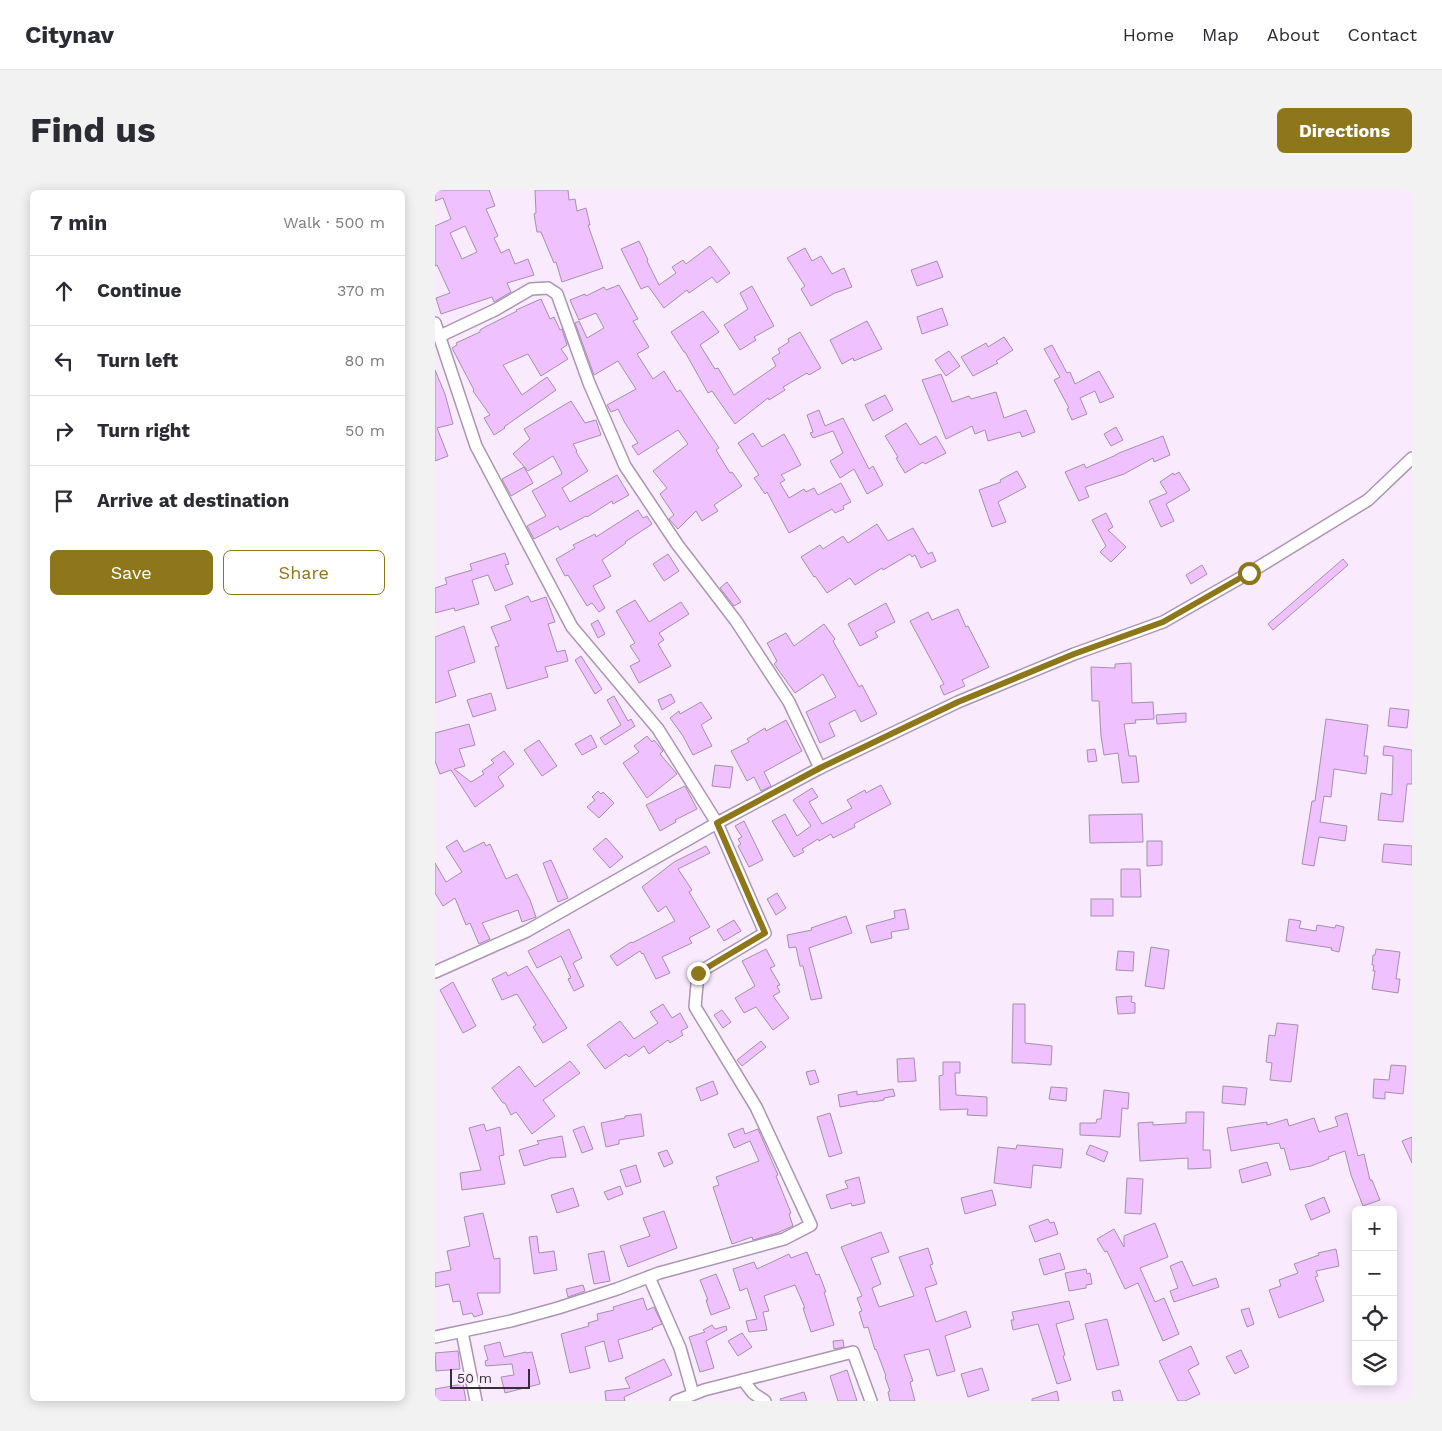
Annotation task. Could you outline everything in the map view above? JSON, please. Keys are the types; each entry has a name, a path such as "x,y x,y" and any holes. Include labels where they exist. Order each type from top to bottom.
{"street":[{"path":"440,336 495,310 531,289 548,288 557,294 589,382 625,466 677,544 736,620 789,702 820,768"},
{"path":"435,323 476,446 572,626 658,729 717,823 765,933 698,973 695,1007 756,1107 811,1225 784,1239 649,1276 617,1289 558,1308 435,1337"},
{"path":"435,972 527,931 717,823 820,768 958,702 1074,654 1163,622 1249,573 1368,500 1412,458"},
{"path":"649,1276 680,1348 693,1394"},
{"path":"462,1332 476,1401"},
{"path":"676,1401 693,1394 743,1380 853,1352 871,1401"},
{"path":"743,1380 753,1393 765,1401"}],"building":[{"path":"435,190 489,190 495,206 486,209 498,236 494,238 501,253 509,249 515,264 528,259 534,275 507,283 511,292 494,302 492,297 441,314 436,298 450,293 437,265 435,266 435,226 451,219 443,198 435,201","holes":["465,226 477,252 462,259 450,233"]},
{"path":"535,190 568,190 569,200 575,199 577,211 586,208 590,225 588,225 603,268 562,282 556,262 554,263 541,232 537,232 534,214 536,213"},
{"path":"639,241 659,285 676,273 672,267 683,260 686,264 710,246 730,273 717,283 712,277 689,293 687,290 664,308 648,286 641,289 621,249"},
{"path":"805,248 812,261 821,256 832,274 844,268 852,287 835,293 811,306 801,289 805,286 787,258"},
{"path":"937,261 943,277 917,286 911,270"},
{"path":"619,285 638,319 633,321 649,347 637,354 653,379 664,371 677,392 680,390 719,448 716,450 730,473 732,472 742,486 714,505 718,511 702,521 696,511 678,529 669,519 674,515 660,494 667,488 653,471 688,444 678,430 638,455 632,446 638,443 618,409 611,412 607,405 636,389 618,361 594,375 575,323 579,321 587,338 604,328 596,313 579,320 570,300 585,294 586,296 604,287 606,290"},
{"path":"752,286 774,326 754,337 756,340 740,350 724,325 748,309 740,293"},
{"path":"541,299 550,319 554,317 560,330 562,329 567,345 561,349 568,359 541,376 528,354 503,365 522,395 547,377 556,390 494,435 484,418 490,415 473,391 452,348 457,345 456,343 480,332 485,327"},
{"path":"942,308 948,325 922,334 917,317"},
{"path":"703,311 719,332 700,345 715,369 718,368 734,395 776,366 772,358 780,353 778,349 789,342 788,339 800,332 821,368 809,375 807,373 783,387 785,390 769,400 768,398 735,424 712,391 708,393 685,352 671,332"},
{"path":"867,321 882,349 854,361 853,358 842,364 830,340"},
{"path":"1004,337 1013,350 996,361 998,363 973,376 961,357 986,343 988,347"},
{"path":"1052,345 1067,373 1070,372 1075,384 1099,371 1114,397 1100,403 1095,391 1080,398 1087,414 1072,420 1067,409 1069,408 1054,380 1060,377 1044,349"},
{"path":"949,351 960,366 946,376 935,360"},
{"path":"435,370 445,394 453,424 437,428 448,456 435,461"},
{"path":"941,374 952,402 969,396 971,399 996,392 1004,418 1026,410 1035,432 1022,437 1020,432 988,441 985,430 975,434 972,426 946,439 922,380"},
{"path":"885,395 893,410 873,421 865,405"},
{"path":"571,401 585,423 596,420 601,435 573,444 588,471 562,488 570,502 617,475 629,495 613,504 612,501 587,517 560,530 558,526 534,539 527,526 546,516 532,491 562,474 553,456 528,471 513,454 530,439 524,429"},
{"path":"819,410 825,426 843,418 869,469 873,466 883,485 867,494 854,469 840,478 830,461 843,453 833,431 813,438 810,433 813,432 807,415"},
{"path":"906,423 920,445 936,436 946,453 925,464 923,462 905,473 885,436"},
{"path":"1116,427 1123,440 1111,446 1104,434"},
{"path":"753,433 762,447 784,434 792,448 801,465 781,475 785,480 780,483 789,498 804,489 806,492 814,488 818,495 841,483 851,502 843,506 844,509 835,513 832,509 789,533 767,492 765,494 754,478 759,475 738,443"},
{"path":"1163,436 1170,455 1154,462 1153,458 1124,474 1085,487 1089,497 1079,501 1065,472 1084,464 1086,468"},
{"path":"524,467 533,483 511,496 502,479"},
{"path":"1017,471 1026,487 998,502 1006,522 992,527 979,490 1001,482 1000,480"},
{"path":"1179,472 1190,490 1166,504 1174,521 1161,527 1149,501 1167,493 1160,482 1173,473 1174,475"},
{"path":"638,510 643,518 647,516 652,524 602,560 611,576 593,586 605,608 599,612 592,603 587,606 568,575 565,576 556,559 575,548 573,545 595,534 596,537"},
{"path":"1106,513 1113,527 1108,530 1126,547 1111,562 1100,552 1106,546 1092,520"},
{"path":"877,524 888,541 913,528 928,554 932,552 936,561 921,568 915,555 912,557 910,554 883,570 882,568 855,585 850,578 827,593 801,557 820,545 823,549 843,536 848,543"},
{"path":"505,553 509,564 505,565 513,584 495,591 488,575 472,580 479,604 455,611 454,608 435,613 435,588 447,584 445,578 472,570 470,564"},
{"path":"668,554 679,571 664,581 653,564"},
{"path":"1343,559 1348,565 1273,630 1268,624"},
{"path":"1202,565 1207,574 1191,584 1186,575"},
{"path":"727,582 741,602 734,606 720,588"},
{"path":"528,596 531,602 546,597 555,622 548,624 557,652 565,650 568,661 545,667 548,677 507,689 495,647 499,646 491,627 511,620 505,606"},
{"path":"635,600 649,622 681,602 689,614 659,633 664,640 658,644 671,666 639,683 630,666 640,661 630,646 635,643 616,611"},
{"path":"886,603 895,622 875,632 878,637 860,646 848,624"},
{"path":"958,609 989,667 962,680 965,686 944,695 940,686 944,684 910,621 928,612 932,620"},
{"path":"598,620 605,634 598,638 591,624"},
{"path":"824,624 835,639 833,641 859,687 862,685 877,714 861,722 855,710 829,723 835,736 820,743 806,712 836,697 823,674 795,693 774,664 777,661 767,643 786,633 794,646"},
{"path":"464,626 475,662 448,671 456,696 435,703 435,637"},
{"path":"581,656 602,689 595,694 575,660"},
{"path":"1131,663 1132,703 1153,702 1154,719 1135,720 1136,723 1124,724 1129,756 1136,756 1139,782 1122,783 1118,753 1104,755 1099,701 1092,701 1091,667 1115,668 1115,664"},
{"path":"491,693 496,710 473,717 467,700"},
{"path":"671,694 675,702 662,710 658,700"},
{"path":"614,696 628,721 631,719 635,726 605,745 600,738 621,725 607,700"},
{"path":"701,702 712,718 701,725 712,746 693,755 683,736 670,718 679,711 680,714"},
{"path":"1390,708 1409,710 1407,728 1388,726"},
{"path":"1186,713 1186,722 1157,724 1156,715"},
{"path":"1326,719 1368,725 1364,756 1368,756 1366,774 1334,769 1331,797 1324,796 1320,822 1347,826 1345,841 1319,837 1314,866 1302,864 1312,801 1315,801"},
{"path":"786,720 802,751 764,772 771,786 761,791 754,777 747,781 731,751 749,742 747,739 765,728 766,731"},
{"path":"469,724 475,745 459,749 465,766 454,769 471,782 484,774 482,771 494,763 491,760 504,751 514,764 498,777 504,786 475,807 451,770 440,774 435,761 435,733"},
{"path":"591,735 597,747 582,755 575,744"},
{"path":"647,736 652,742 654,740 663,751 660,754 677,774 647,798 623,763 639,752 634,746"},
{"path":"539,740 557,766 542,776 524,750"},
{"path":"1384,746 1412,750 1412,784 1407,784 1403,822 1378,820 1381,793 1392,795 1393,756 1383,755"},
{"path":"1095,749 1097,761 1088,762 1087,750"},
{"path":"715,765 733,767 730,788 712,786"},
{"path":"881,785 891,804 854,824 855,827 833,838 831,834 819,841 818,839 802,849 804,852 794,857 772,821 785,814 797,836 811,826 793,800 812,788 818,797 809,802 822,824 852,808 847,800 865,790 866,793"},
{"path":"685,786 697,809 675,820 676,822 660,831 646,805"},
{"path":"598,791 601,794 603,792 614,803 599,818 587,807 595,800 592,797"},
{"path":"1142,814 1143,842 1090,843 1089,815"},
{"path":"744,821 763,860 749,867 738,846 741,844 738,839 742,837 735,826"},
{"path":"606,838 623,857 610,868 593,849"},
{"path":"457,840 464,852 484,842 486,846 490,844 506,879 517,874 536,917 522,922 518,910 482,923 490,939 479,944 470,923 466,925 455,898 443,906 435,893 435,863 446,882 462,872 446,847"},
{"path":"1147,841 1162,841 1162,865 1147,866"},
{"path":"1384,844 1412,846 1412,865 1382,862"},
{"path":"706,846 710,853 678,869 692,890 689,892 710,927 689,938 692,943 662,957 670,973 656,979 643,953 640,951 617,966 610,956 631,942 675,921 666,906 658,912 642,887 674,862"},
{"path":"551,860 568,898 558,902 543,863"},
{"path":"1121,869 1140,869 1141,897 1121,897"},
{"path":"777,893 786,908 776,915 767,899"},
{"path":"1091,899 1113,899 1113,916 1091,916"},
{"path":"905,909 909,929 891,932 892,938 871,943 866,926 895,918 894,911"},
{"path":"846,916 852,933 809,948 822,998 811,1000 803,966 800,966 796,947 789,948 787,935 812,930 811,928"},
{"path":"1289,919 1301,921 1299,928 1316,931 1317,925 1335,928 1336,925 1344,927 1339,952 1331,950 1332,948 1286,941"},
{"path":"734,920 741,931 724,941 717,930"},
{"path":"569,929 582,958 573,963 584,986 574,991 568,979 571,978 561,956 537,968 528,951"},
{"path":"1151,947 1169,950 1164,989 1145,986"},
{"path":"766,949 775,966 770,968 780,985 777,986 780,992 773,996 789,1018 773,1030 756,1007 744,1013 735,998 755,986 742,961"},
{"path":"1376,949 1400,952 1396,979 1400,979 1398,993 1372,989 1375,971 1373,971 1374,965 1372,965 1373,955 1375,955"},
{"path":"1118,951 1134,952 1133,971 1116,970"},
{"path":"527,966 567,1028 543,1043 533,1027 536,1025 517,994 502,1000 492,979 506,972 508,976"},
{"path":"453,982 476,1026 463,1033 440,990"},
{"path":"1132,996 1131,1002 1135,1003 1135,1013 1118,1014 1116,997"},
{"path":"663,1004 672,1018 680,1013 688,1027 681,1031 683,1035 670,1043 668,1040 649,1054 644,1046 629,1057 626,1054 605,1069 587,1045 620,1021 634,1039 658,1023 650,1012"},
{"path":"1013,1004 1025,1004 1025,1043 1052,1046 1051,1065 1012,1063"},
{"path":"722,1010 731,1022 723,1028 714,1015"},
{"path":"1277,1023 1298,1025 1291,1082 1270,1080 1272,1063 1266,1062 1269,1035 1275,1036"},
{"path":"761,1041 766,1047 742,1066 737,1060"},
{"path":"914,1058 916,1081 898,1082 897,1059"},
{"path":"570,1061 580,1073 543,1100 555,1116 532,1134 516,1112 511,1115 505,1103 503,1103 492,1088 519,1066 535,1087"},
{"path":"943,1062 960,1062 960,1073 955,1073 956,1095 987,1097 987,1116 967,1115 968,1109 940,1110 939,1076 943,1075"},
{"path":"1391,1065 1406,1066 1403,1094 1385,1092 1385,1099 1373,1098 1374,1079 1389,1080"},
{"path":"815,1070 819,1082 810,1085 806,1072"},
{"path":"713,1081 718,1094 701,1101 696,1088"},
{"path":"1223,1086 1247,1088 1245,1105 1222,1103"},
{"path":"1051,1087 1067,1088 1066,1101 1049,1099"},
{"path":"893,1089 895,1096 884,1098 884,1100 840,1107 838,1095 857,1091 857,1095"},
{"path":"1104,1090 1129,1093 1128,1109 1122,1108 1120,1137 1080,1135 1080,1123 1096,1123 1097,1119 1101,1119"},
{"path":"1186,1112 1204,1112 1203,1150 1210,1150 1211,1168 1188,1169 1188,1158 1140,1161 1138,1123 1153,1122 1153,1125 1186,1123"},
{"path":"830,1113 842,1153 829,1157 817,1117"},
{"path":"1347,1113 1358,1156 1364,1154 1370,1180 1372,1180 1380,1200 1363,1206 1351,1175 1345,1151 1311,1166 1290,1170 1284,1148 1281,1149 1279,1143 1231,1151 1227,1128 1267,1122 1267,1125 1287,1119 1289,1126 1314,1118 1319,1132 1338,1126 1335,1117"},
{"path":"641,1114 644,1136 619,1140 619,1144 606,1147 601,1123 625,1118 625,1116"},
{"path":"484,1124 486,1131 500,1127 504,1155 499,1156 505,1184 462,1190 460,1173 481,1170 469,1128"},
{"path":"584,1126 593,1149 582,1153 573,1130"},
{"path":"743,1128 745,1134 758,1129 778,1175 776,1176 791,1213 789,1214 793,1226 777,1233 753,1240 752,1237 732,1244 713,1187 719,1185 716,1177 759,1161 750,1141 734,1148 728,1134"},
{"path":"562,1136 566,1157 551,1158 524,1166 519,1150 539,1144 537,1141"},
{"path":"1412,1137 1412,1163 1402,1141"},
{"path":"1017,1145 1063,1149 1061,1168 1033,1165 1031,1188 994,1183 998,1147 1016,1149"},
{"path":"1090,1145 1108,1152 1104,1162 1086,1154"},
{"path":"667,1150 673,1163 664,1167 658,1153"},
{"path":"1267,1162 1271,1175 1242,1183 1239,1170"},
{"path":"636,1165 641,1182 626,1187 620,1170"},
{"path":"859,1177 865,1203 852,1206 851,1203 831,1209 826,1195 848,1188 845,1181"},
{"path":"1127,1178 1143,1179 1141,1214 1125,1213"},
{"path":"620,1186 623,1194 608,1200 604,1192"},
{"path":"573,1188 579,1206 557,1213 551,1195"},
{"path":"992,1190 996,1205 965,1214 961,1198"},
{"path":"1324,1197 1330,1212 1311,1220 1305,1205"},
{"path":"664,1211 677,1248 628,1267 620,1246 650,1236 643,1218"},
{"path":"483,1213 494,1259 500,1258 500,1293 477,1293 483,1314 474,1317 472,1313 463,1315 460,1301 453,1302 449,1284 435,1287 435,1273 451,1270 447,1251 470,1246 464,1217"},
{"path":"1048,1219 1050,1223 1054,1222 1058,1234 1035,1242 1029,1226"},
{"path":"1155,1223 1168,1257 1140,1268 1155,1302 1164,1298 1179,1334 1163,1341 1138,1283 1125,1289 1107,1251 1105,1252 1097,1239 1114,1229 1124,1247 1124,1236"},
{"path":"881,1232 889,1252 871,1258 881,1284 872,1288 879,1307 914,1296 899,1257 928,1248 933,1264 930,1265 937,1284 925,1288 936,1322 966,1311 971,1327 945,1336 955,1371 937,1376 929,1349 904,1355 913,1381 910,1382 915,1401 890,1401 888,1392 890,1391 886,1376 868,1327 864,1328 859,1312 862,1311 857,1298 862,1296 841,1247"},
{"path":"537,1236 539,1253 554,1251 557,1270 534,1274 529,1237"},
{"path":"1336,1249 1339,1266 1316,1271 1318,1276 1315,1277 1324,1301 1279,1318 1269,1290 1281,1286 1279,1280 1298,1273 1294,1264 1319,1255 1318,1253"},
{"path":"604,1251 610,1281 594,1284 588,1254"},
{"path":"807,1252 816,1275 819,1274 826,1292 824,1292 834,1325 811,1332 803,1308 805,1308 795,1285 764,1296 769,1311 763,1312 767,1330 749,1332 746,1321 757,1319 747,1288 740,1291 733,1269 754,1262 757,1269 789,1254 791,1258"},
{"path":"1060,1253 1065,1269 1044,1275 1039,1259"},
{"path":"1182,1261 1193,1286 1216,1278 1219,1287 1174,1302 1170,1291 1178,1288 1170,1266"},
{"path":"1086,1269 1087,1274 1090,1273 1092,1284 1086,1285 1086,1288 1069,1291 1065,1273"},
{"path":"716,1274 730,1308 711,1315 706,1300 708,1300 700,1280"},
{"path":"583,1285 585,1291 568,1297 566,1289"},
{"path":"643,1298 647,1310 654,1307 662,1324 653,1329 618,1340 623,1358 609,1362 604,1341 585,1347 590,1368 570,1373 561,1334 589,1326 588,1323 598,1320 597,1314 614,1310 613,1307"},
{"path":"1069,1301 1074,1319 1056,1324 1065,1355 1063,1356 1071,1380 1057,1384 1038,1324 1013,1330 1011,1320 1014,1320 1012,1312"},
{"path":"1249,1308 1254,1324 1247,1327 1241,1310"},
{"path":"1107,1319 1119,1365 1097,1370 1085,1324"},
{"path":"712,1325 715,1329 726,1326 727,1330 706,1341 714,1368 700,1372 689,1337 705,1332 703,1330"},
{"path":"742,1333 752,1347 738,1356 728,1341"},
{"path":"843,1340 844,1347 834,1349 833,1341"},
{"path":"500,1342 504,1357 532,1352 540,1384 505,1393 501,1377 514,1375 512,1364 486,1366 485,1361 488,1360 484,1346"},
{"path":"1191,1346 1199,1364 1188,1370 1200,1394 1185,1401 1178,1401 1159,1361"},
{"path":"1241,1350 1249,1367 1235,1374 1226,1357"},
{"path":"458,1351 460,1369 436,1371 435,1353"},
{"path":"664,1359 672,1375 624,1397 625,1401 606,1401 605,1391 630,1388 625,1378"},
{"path":"982,1368 989,1390 968,1397 961,1374"},
{"path":"847,1370 857,1401 838,1401 830,1376"},
{"path":"463,1384 466,1401 435,1401 435,1389"},
{"path":"1120,1390 1123,1401 1114,1401 1112,1392"},
{"path":"1057,1391 1059,1401 1032,1401 1032,1399"},
{"path":"804,1392 807,1401 781,1401 780,1399"}],"route":[{"path":"698,973 765,933 717,823 820,768 958,702 1074,654 1163,622 1249,573"}]}
